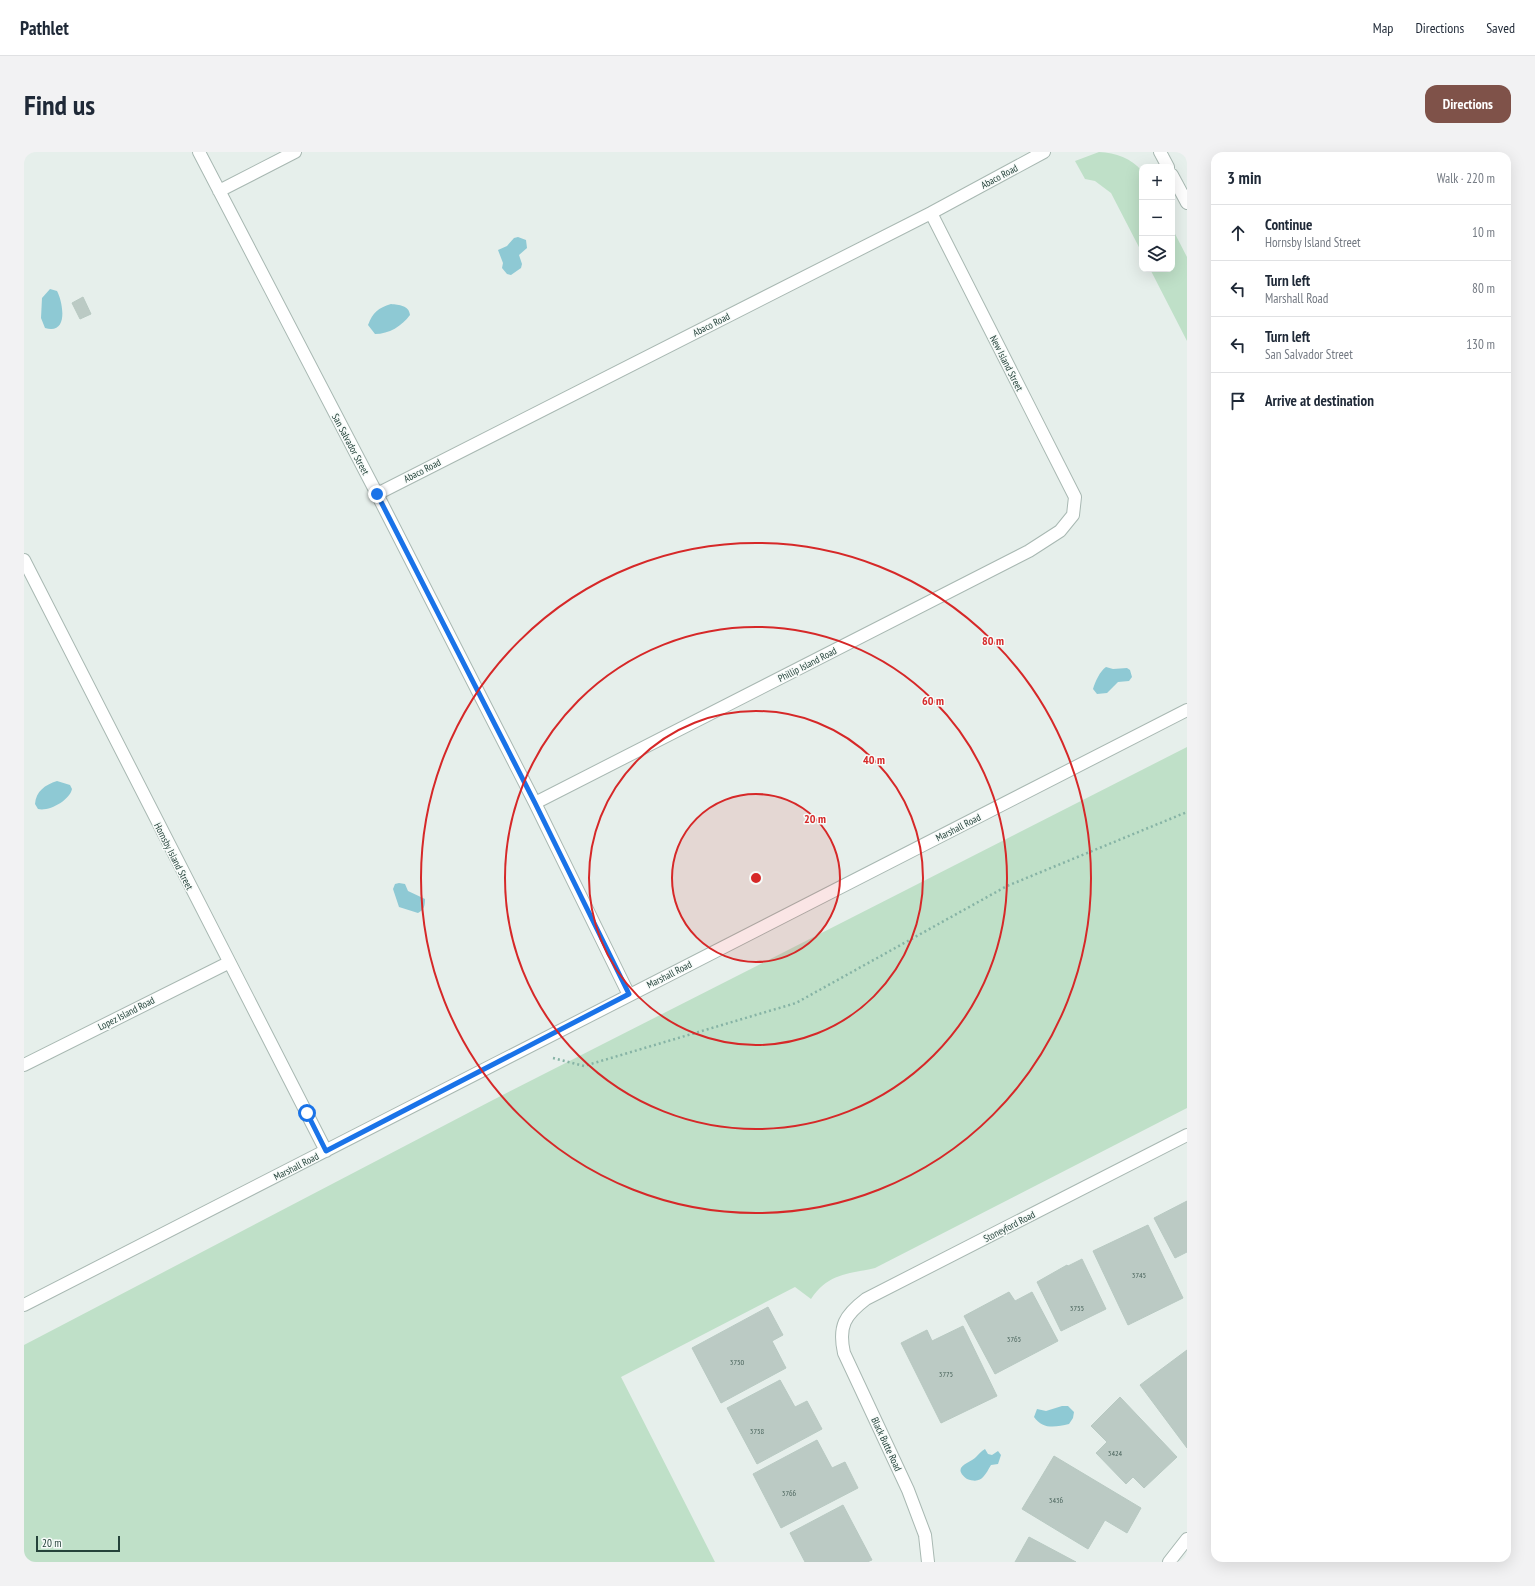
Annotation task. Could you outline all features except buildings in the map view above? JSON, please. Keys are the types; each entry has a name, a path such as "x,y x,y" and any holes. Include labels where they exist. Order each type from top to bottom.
{"street":[{"name":"San Salvador Street","path":"199,152 377,494 535,803 629,994"},
{"path":"219,191 295,152"},
{"name":"Abaco Road","path":"377,494 931,213 1044,152"},
{"path":"1160,152 1166,164"},
{"path":"1175,181 1187,204"},
{"name":"New Island Street","path":"931,213 1075,498 1073,516"},
{"name":"Phillip Island Road","path":"535,803 1029,551 1060,531 1073,516"},
{"name":"Hornsby Island Street","path":"24,560 228,963 326,1151"},
{"name":"Marshall Road","path":"24,1305 629,994 1187,710"},
{"name":"Lopez Island Road","path":"24,1065 228,963"},
{"name":"Stoneyford Road","path":"842,1328 848,1315 866,1299 1187,1135"},
{"name":"Black Butte Road","path":"842,1328 841,1336 847,1360 908,1490 925,1535 928,1562"},
{"path":"1169,1562 1187,1539"}],"path":[{"path":"521,1050 584,1066 796,1003 1007,886 1187,812"}],"green space":[{"path":"1099,152 1123,157 1139,167 1139,247 1111,193 1095,181 1085,179 1075,161"},
{"path":"1175,234 1187,257 1187,341 1152,272 1175,272"},
{"path":"1187,747 1187,1108 875,1268 832,1279 818,1290 811,1299 795,1287 621,1377 715,1562 24,1562 24,1345 491,1101"}],"water":[{"path":"518,237 526,240 527,248 519,255 522,264 521,268 511,275 507,274 502,268 503,263 498,250 507,246 514,238"},
{"path":"50,289 57,291 62,309 61,322 58,327 53,329 45,328 41,318 42,298"},
{"path":"391,304 406,307 410,315 395,329 385,333 375,334 368,325 372,317 379,309"},
{"path":"1106,667 1113,669 1127,668 1130,670 1132,677 1129,681 1118,682 1107,693 1097,694 1093,689 1096,680"},
{"path":"57,781 70,785 72,789 70,793 63,801 53,807 48,809 38,809 35,804 39,792 49,784"},
{"path":"395,884 405,884 408,891 425,899 424,908 422,911 418,913 399,907 393,889"},
{"path":"1062,1406 1068,1406 1074,1412 1073,1418 1069,1424 1055,1427 1046,1426 1041,1424 1034,1417 1037,1409 1046,1411"},
{"path":"985,1449 988,1454 992,1455 998,1451 1001,1455 998,1464 991,1465 984,1476 979,1480 976,1481 967,1479 962,1475 961,1468"}],"route":[{"path":"307,1113 326,1151 629,994 535,803 377,494"}]}
